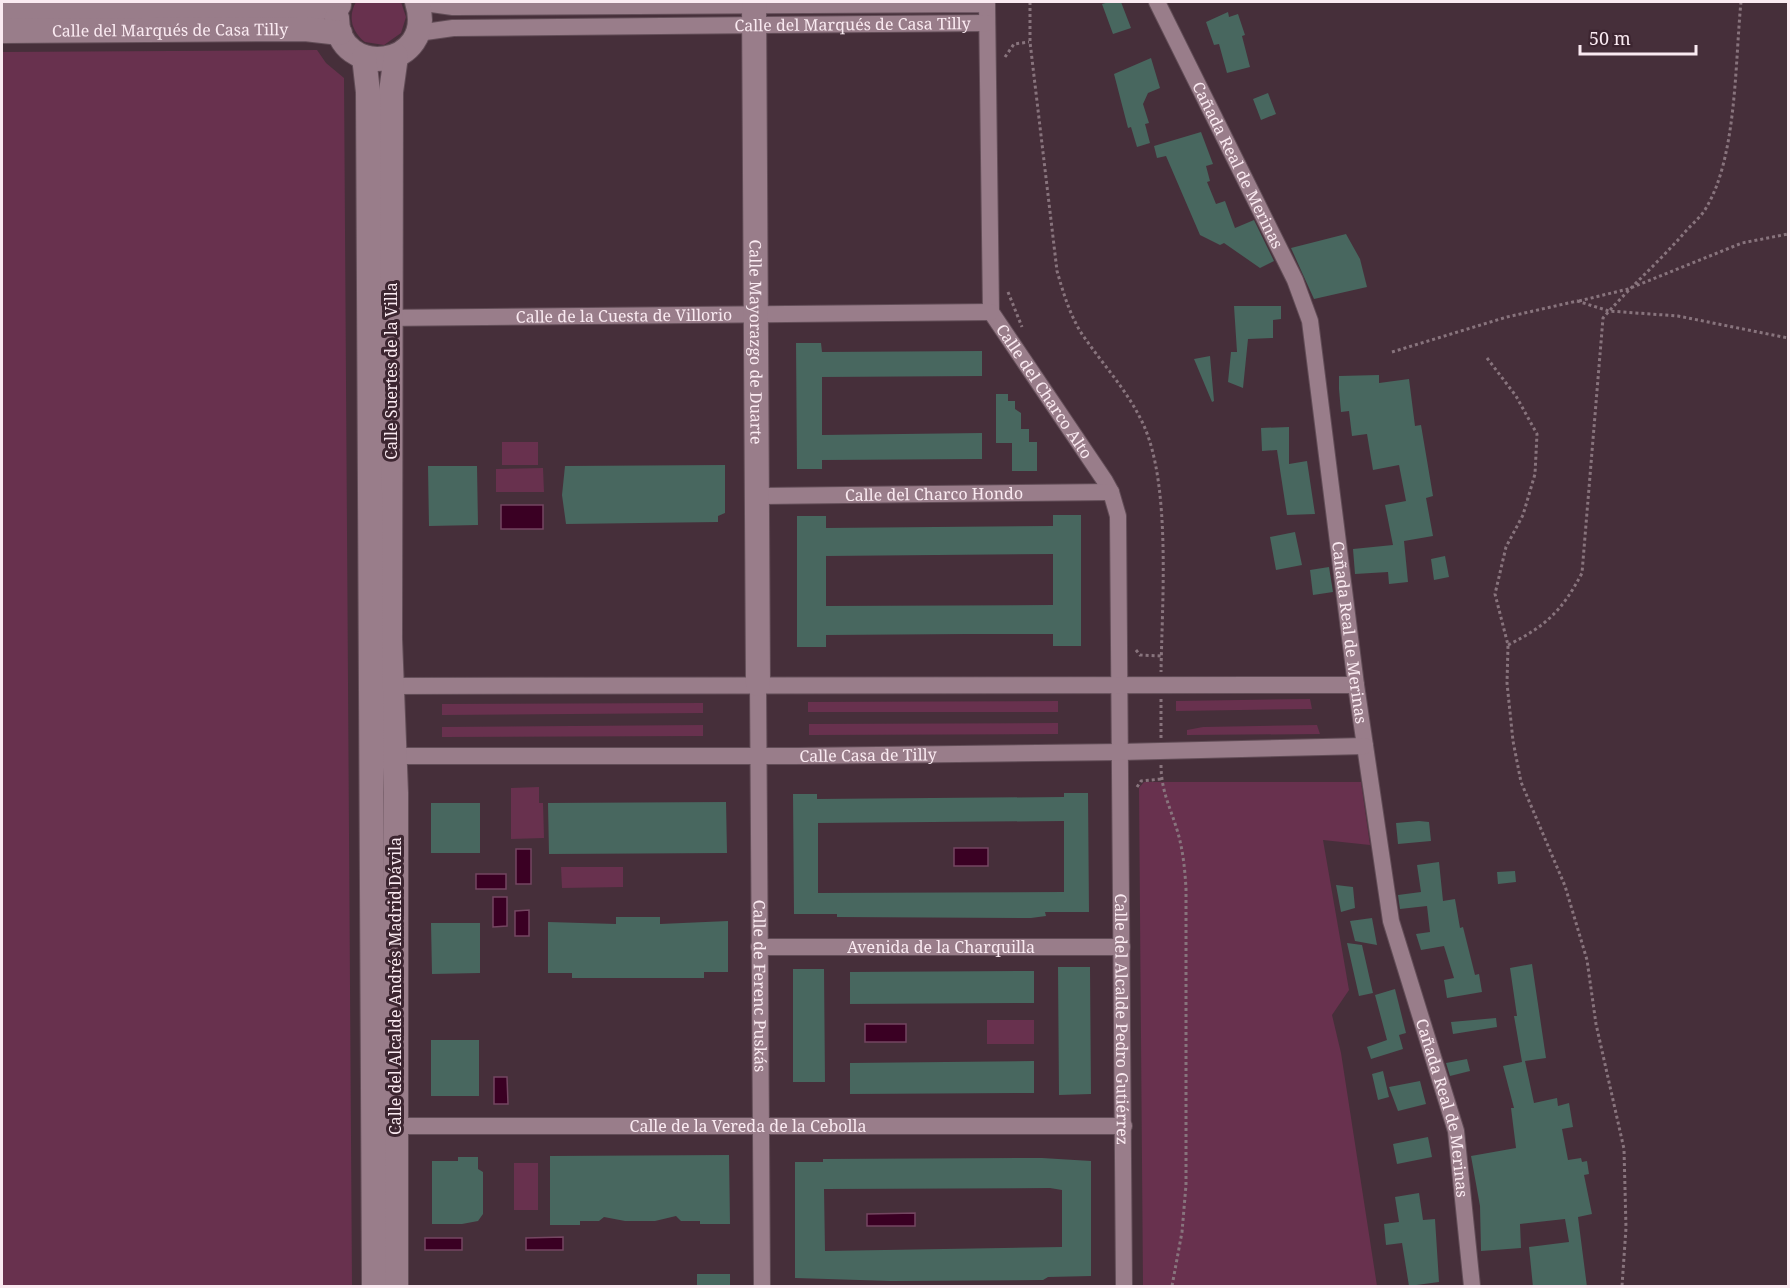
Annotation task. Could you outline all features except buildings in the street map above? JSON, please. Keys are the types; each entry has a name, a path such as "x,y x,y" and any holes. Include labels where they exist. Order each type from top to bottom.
{"main road":[{"path":"340,3 337,23 349,48 364,57 375,60 396,56 409,47 418,33 420,12 417,2"},
{"name":"Calle del Marqués de Casa Tilly","path":"4,13 305,9 340,3"},
{"name":"Calle Mayorazgo de Duarte","path":"754,11 758,684"},
{"name":"Calle del Marqués de Casa Tilly","path":"4,13 305,29 340,33"},
{"name":"Calle Suertes de la Villa","path":"379,318 391,92 396,56"},
{"name":"Calle Suertes de la Villa","path":"364,57 368,92 379,318 383,686"},
{"name":"Calle del Alcalde Andrés Madrid Dávila","path":"374,1287 384,1126 383,686"},
{"name":"Calle del Alcalde Andrés Madrid Dávila","path":"384,1126 396,1287"}],"street":[{"name":"Calle del Marqués de Casa Tilly","path":"417,2 453,7 754,11"},
{"name":"Cañada Real de Merinas","path":"1157,2 1295,280 1310,321 1356,685 1391,921 1456,1131 1472,1287"},
{"name":"Calle del Marqués de Casa Tilly","path":"418,33 453,28 754,11 987,4 987,23"},
{"name":"Calle del Charco Alto","path":"987,23 991,312 1111,492 1119,527 1120,752"},
{"name":"Calle de la Cuesta de Villorio","path":"379,318 991,312"},
{"name":"Calle del Charco Hondo","path":"756,496 1111,492"},
{"name":"Calle de Ferenc Puskás","path":"758,684 762,1287"},
{"path":"383,686 1356,685"},
{"name":"Calle Casa de Tilly","path":"384,756 758,756 1120,752 1365,746"},
{"name":"Calle del Alcalde Pedro Gutiérrez","path":"1120,752 1124,1287"},
{"name":"Avenida de la Charquilla","path":"759,947 1122,947"},
{"name":"Calle de la Vereda de la Cebolla","path":"384,1126 1124,1126"}],"path":[{"path":"1030,2 1030,42 1057,271 1065,301 1080,330 1115,376 1144,426 1157,469 1161,536 1161,777 1166,804 1178,832 1184,860 1186,889 1186,1185 1182,1232 1172,1287"},
{"path":"1508,645 1539,629 1568,599 1581,573 1603,318 1628,290 1666,254 1706,208 1723,165 1731,110 1740,2"},
{"path":"1005,63 1006,54 1011,46 1030,42"},
{"path":"1392,352 1507,317 1628,290 1742,243 1788,234"},
{"path":"1007,288 1015,314 1026,334"},
{"path":"1577,301 1609,311 1678,316 1788,338"},
{"path":"1487,358 1516,396 1537,434 1535,474 1523,515 1506,547 1496,594 1508,645 1507,683 1513,741 1521,782 1565,886 1587,960 1596,1024 1624,1149 1626,1228 1622,1287"},
{"path":"1135,648 1140,655 1161,658"}],"shaded area":[{"path":"356,2 401,2 406,17 401,33 384,45 365,42 360,38 352,23 352,13"},
{"path":"317,50 326,63 344,78 352,1286 2,1286 2,52"},
{"path":"502,442 538,442 538,465 502,465"},
{"path":"543,468 544,492 496,492 496,469"},
{"path":"501,505 543,505 543,529 501,529"},
{"path":"1310,699 1312,709 1176,711 1176,701"},
{"path":"1058,701 1058,712 808,712 808,702"},
{"path":"703,703 703,713 442,715 442,704"},
{"path":"1058,723 1058,734 809,735 809,724"},
{"path":"703,725 703,736 442,737 442,727"},
{"path":"1317,725 1320,734 1187,735 1187,730 1203,727"},
{"path":"1144,782 1361,782 1370,845 1323,840 1349,990 1332,1015 1341,1053 1377,1286 1143,1286 1139,788"},
{"path":"539,787 539,803 543,803 544,838 511,839 511,788"},
{"path":"954,848 988,848 988,866 954,866"},
{"path":"516,849 531,849 531,884 516,884"},
{"path":"561,867 623,867 623,887 562,888"},
{"path":"476,874 506,874 506,889 476,889"},
{"path":"493,897 507,897 507,926 493,927"},
{"path":"529,910 529,936 515,936 515,911"},
{"path":"987,1020 1034,1020 1034,1044 987,1044"},
{"path":"865,1024 906,1024 906,1042 865,1042"},
{"path":"494,1077 507,1077 508,1104 494,1104"},
{"path":"514,1163 538,1163 538,1210 514,1210"},
{"path":"915,1213 915,1226 867,1226 867,1214"},
{"path":"563,1237 563,1250 526,1250 526,1238"},
{"path":"425,1238 462,1238 462,1250 425,1250"}]}
